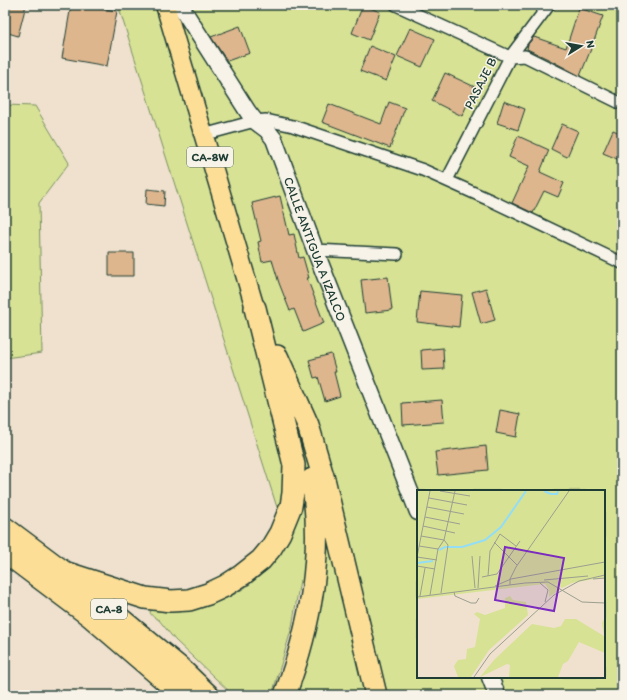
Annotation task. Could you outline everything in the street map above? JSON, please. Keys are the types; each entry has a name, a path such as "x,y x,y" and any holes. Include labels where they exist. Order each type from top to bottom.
{"highway":[{"path":"64,572 145,598 171,601 189,600 226,586 242,575 272,548 288,516 293,493 294,465 255,308"},
{"path":"255,308 309,466 316,512 316,562 313,594 301,644 285,695"},
{"path":"255,308 308,425 325,483 376,695"},
{"name":"CA-8","path":"5,528 64,572 179,667 208,695"},
{"name":"CA-8","path":"5,552 90,616 182,695"}],"main road":[{"name":"CA-8W","path":"165,5 255,308"}],"street":[{"name":"CALLE ANTIGUA A IZALCO","path":"180,5 248,112 255,121 268,130 274,139 315,250 417,509"},
{"path":"396,5 510,57 525,56 622,104"},
{"name":"PASAJE B","path":"447,180 510,57 549,5"},
{"path":"203,134 255,121 266,120 293,126 423,170 622,263"},
{"path":"315,250 397,254"},
{"path":"490,678 497,695"}],"green space":[{"path":"118,5 622,5 622,695 295,695 316,631 300,580 292,627 272,695 233,695 175,640 159,620 152,616 150,612 151,610 170,612 186,611 207,606 228,598 260,576 273,561 287,539"},
{"path":"5,105 35,106 69,163 39,203 42,353 5,358"}],"building":[{"path":"5,5 26,5 18,36 5,32"},
{"path":"71,5 83,5 117,11 107,66 62,58"},
{"path":"363,5 380,12 369,40 352,33"},
{"path":"579,8 603,16 580,76 527,49 528,44 534,37 566,48"},
{"path":"240,26 250,53 227,61 211,37"},
{"path":"410,28 435,39 422,67 397,56"},
{"path":"370,46 396,57 386,81 360,71"},
{"path":"445,73 475,87 462,116 432,101"},
{"path":"504,101 525,109 518,130 497,123"},
{"path":"389,102 405,108 390,148 322,122 329,104 381,124"},
{"path":"562,124 578,131 567,157 551,149"},
{"path":"613,130 622,134 622,161 603,153"},
{"path":"518,136 549,150 540,172 564,183 558,197 544,191 533,213 512,203 529,166 509,157"},
{"path":"147,189 165,191 164,206 146,204"},
{"path":"280,196 289,235 294,234 299,258 303,257 309,278 307,278 324,323 303,332 294,309 290,311 272,260 262,262 258,242 261,241 252,203"},
{"path":"109,253 134,253 134,276 109,276"},
{"path":"388,277 392,310 365,313 361,280"},
{"path":"486,288 495,320 481,324 472,292"},
{"path":"420,291 462,295 459,327 417,322"},
{"path":"443,348 444,369 422,370 421,350"},
{"path":"331,354 340,396 325,401 318,377 314,378 309,360"},
{"path":"442,400 444,422 403,425 402,403"},
{"path":"500,410 520,414 516,437 496,433"},
{"path":"486,446 488,470 438,475 435,452"}]}
